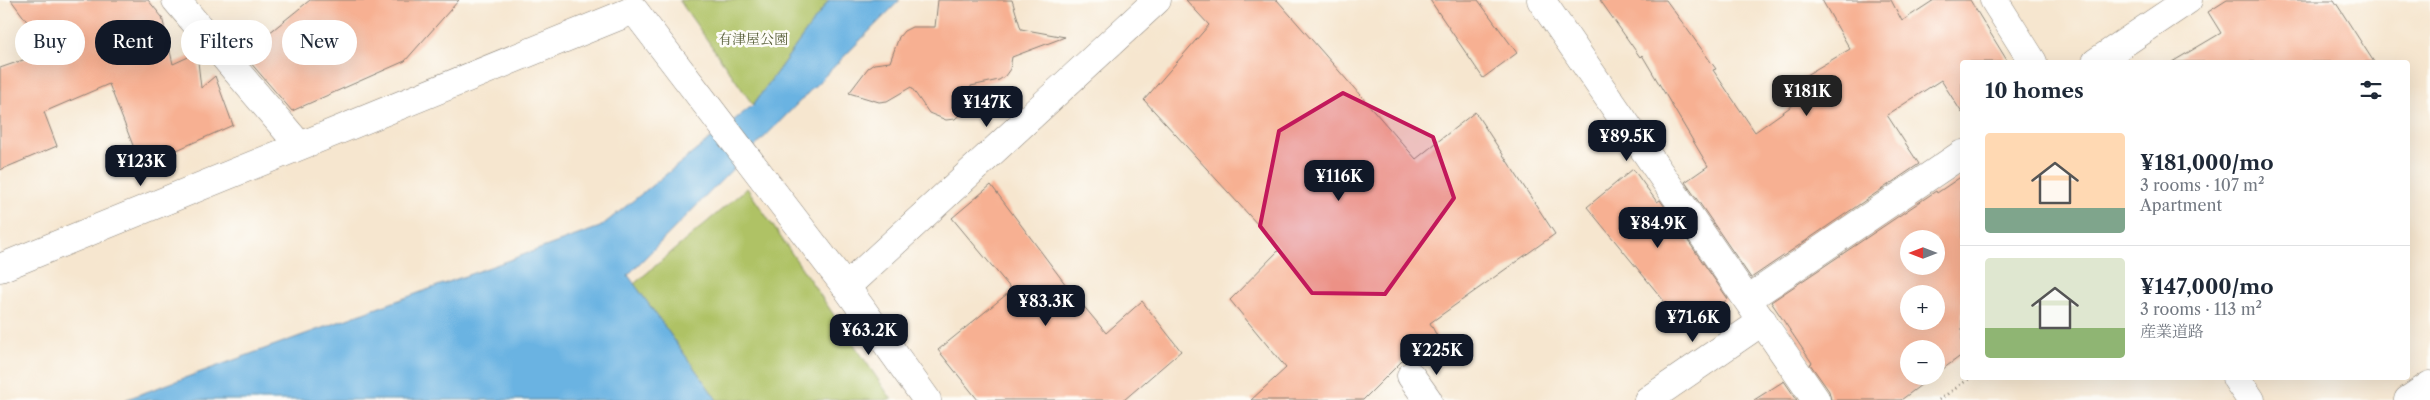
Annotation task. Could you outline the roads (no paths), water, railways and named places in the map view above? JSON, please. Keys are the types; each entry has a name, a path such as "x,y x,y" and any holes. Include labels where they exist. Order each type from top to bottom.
{"street":[{"path":"176,0 299,145"},
{"path":"846,287 1157,0"},
{"path":"1541,0 1816,400"},
{"path":"1994,0 2032,60"},
{"path":"2099,60 2188,0"},
{"path":"0,268 299,145 635,3 846,287 927,400"},
{"path":"1748,299 1960,155"},
{"path":"1648,400 1763,321"},
{"path":"1411,376 1428,400"},
{"path":"2237,380 2251,400"},
{"path":"2408,400 2430,385"}],"water":[{"path":"829,0 900,0 628,275 717,400 124,400 600,227 753,105"}],"park label":[{"name":"有津屋公園","path":"753,39"}]}
